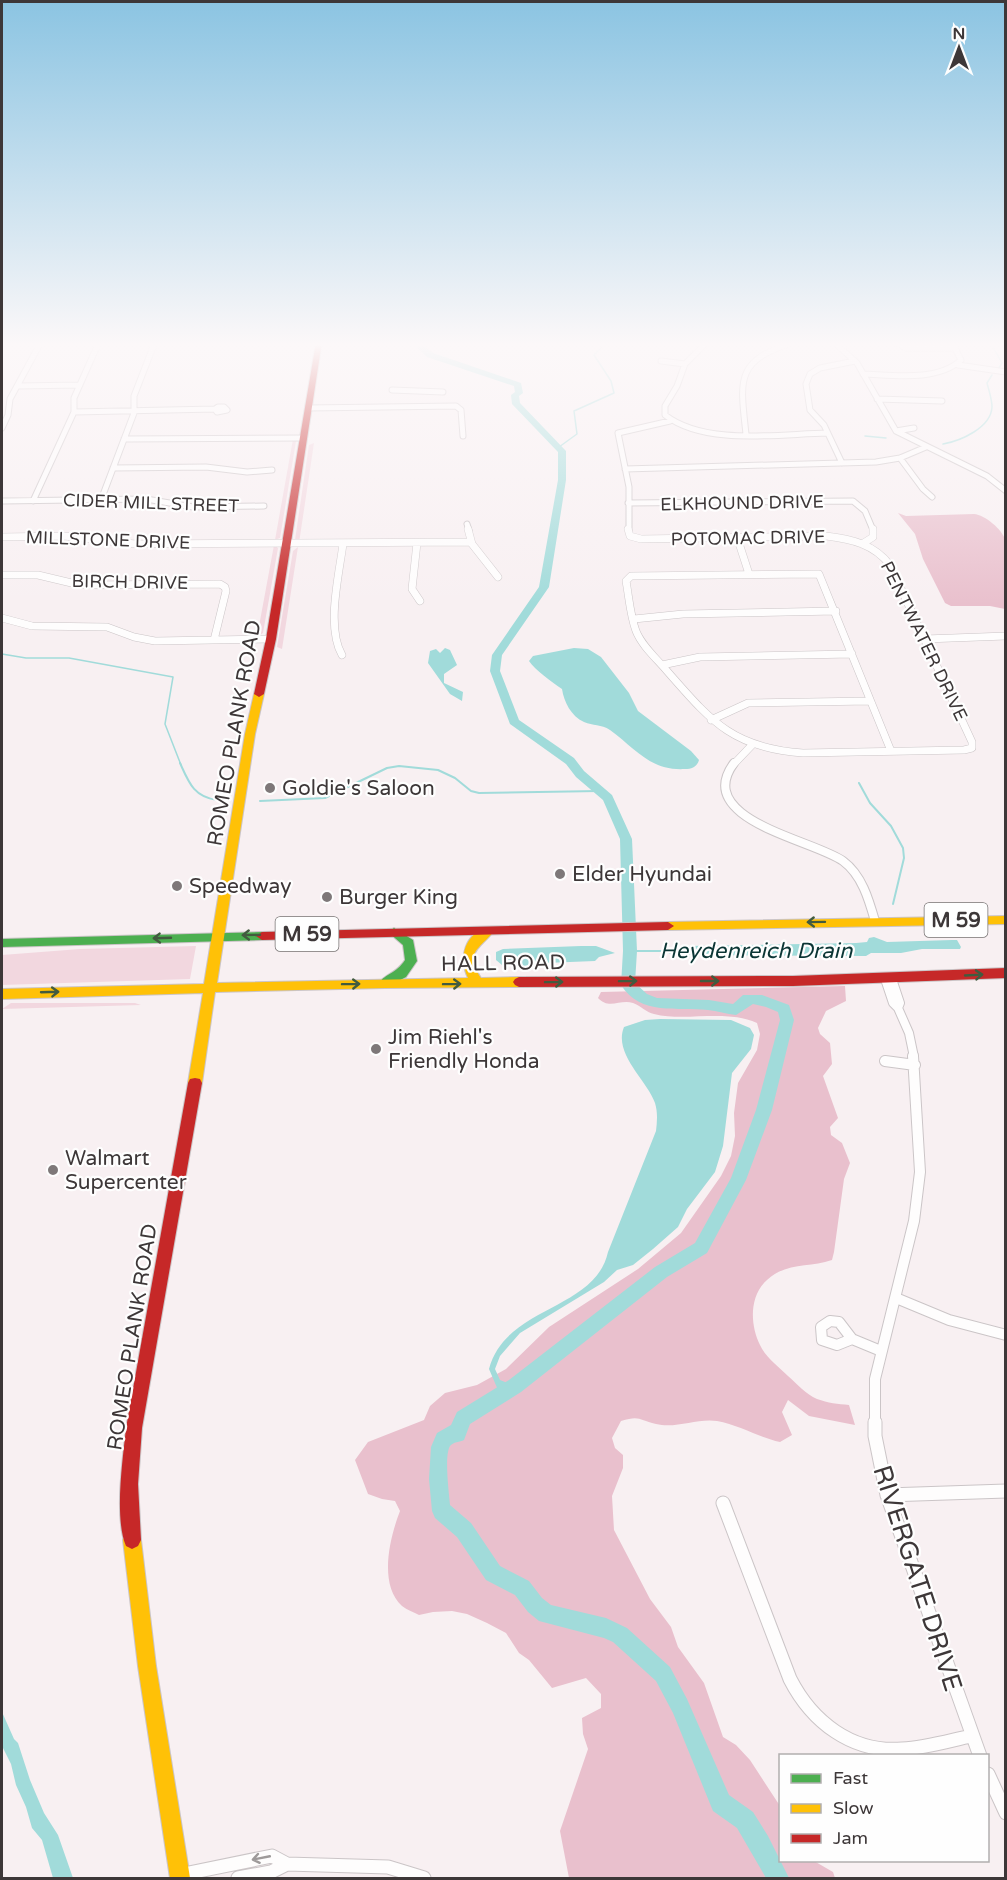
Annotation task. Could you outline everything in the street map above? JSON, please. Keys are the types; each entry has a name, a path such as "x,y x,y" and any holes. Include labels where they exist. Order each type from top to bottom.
{"main road":[{"name":"ROMEO PLANK ROAD","path":"179,1877 147,1666 129,1504 135,1419 220,936 250,734 271,639 305,430"},
{"name":"HALL ROAD","path":"2,943 492,929 1005,920"},
{"path":"478,983 469,971 467,951 472,940 492,929"},
{"path":"385,983 402,974 411,961 409,943 394,932"},
{"name":"HALL ROAD","path":"2,994 385,983 889,979 1005,974"}],"street":[{"path":"33,501 66,430"},
{"path":"101,500 127,430"},
{"path":"462,430 463,436"},
{"path":"628,503 629,487 619,432 630,430"},
{"path":"691,430 705,433 746,434 827,433"},
{"path":"746,430 746,434"},
{"path":"825,430 842,463"},
{"path":"896,430 987,476 1005,491"},
{"path":"124,439 304,438"},
{"path":"625,469 804,466 883,462 900,458 926,447"},
{"path":"900,458 910,468 923,490 932,497"},
{"path":"113,468 206,467 247,472 272,470"},
{"name":"CIDER MILL STREET","path":"2,501 153,499 199,507 264,506"},
{"name":"ELKHOUND DRIVE","path":"628,503 857,502 866,513 874,532 873,537 862,544"},
{"name":"POTOMAC DRIVE","path":"628,503 627,524 629,534 633,537 826,536 862,544"},
{"path":"467,524 471,542 490,570 498,577"},
{"name":"MILLSTONE DRIVE","path":"2,537 64,536 135,544 471,542"},
{"path":"737,537 748,574"},
{"path":"417,543 412,589 420,601"},
{"path":"342,655 336,646 335,620 343,544"},
{"name":"PENTWATER DRIVE","path":"862,544 876,550 888,561 972,742 972,748 891,751"},
{"path":"748,574 819,574 822,577 891,751 794,753 771,751 752,745 700,711 639,638 626,581 628,578 748,574"},
{"name":"BIRCH DRIVE","path":"2,575 38,575 86,585 213,583 223,585 226,591 214,640"},
{"path":"634,619 683,614 836,611"},
{"path":"2,618 32,626 107,627 147,640 271,639"},
{"path":"925,639 1005,636"},
{"path":"662,665 700,657 852,654"},
{"path":"711,720 737,706 748,704 870,700"},
{"path":"752,745 735,762 727,776 727,792 733,804 746,818 759,826 819,847 842,860 863,884 875,921"},
{"name":"RIVERGATE DRIVE","path":"889,979 893,1004 898,1008 909,1033 915,1065 920,1134 919,1180 914,1221 876,1379 874,1413 879,1462 887,1495 971,1736 980,1754"},
{"path":"885,1061 915,1065"},
{"path":"896,1298 949,1320 1005,1335"},
{"path":"852,1339 881,1351"},
{"path":"887,1495 1005,1491"},
{"path":"723,1503 787,1670 800,1697 816,1717 838,1735 867,1746 883,1749 899,1749 971,1736"},
{"path":"989,1778 1005,1813"},
{"path":"179,1877 272,1856 287,1864 388,1867 424,1878"},
{"path":"238,1878 271,1872 287,1864"}],"shaded area":[{"path":"293,439 296,441 280,538 275,540"},
{"path":"314,443 299,543 295,540 309,445"},
{"path":"898,513 906,516 974,514 993,523 1006,541 1005,609 990,606 951,606 945,603 923,559 915,534"},
{"path":"274,545 278,548 263,633 257,637"},
{"path":"298,547 282,649 277,647 293,551"},
{"path":"196,946 190,979 2,985 2,955 80,949"},
{"path":"845,986 846,1001 826,1011 818,1028 820,1034 830,1043 832,1064 823,1076 838,1118 830,1127 831,1135 842,1143 850,1163 844,1179 832,1260 790,1268 774,1274 757,1294 753,1320 757,1337 769,1358 813,1397 849,1405 855,1425 809,1416 788,1400 782,1412 792,1435 780,1442 717,1421 664,1425 636,1418 621,1421 612,1438 615,1448 623,1455 623,1468 612,1496 614,1530 650,1599 671,1627 678,1647 704,1683 723,1737 736,1745 750,1760 779,1804 779,1862 816,1862 833,1872 835,1878 569,1878 560,1831 588,1749 583,1734 582,1718 601,1708 601,1694 586,1678 552,1688 529,1660 519,1653 506,1633 467,1614 452,1611 419,1615 402,1606 390,1586 388,1573 390,1547 400,1511 395,1501 368,1494 355,1460 368,1442 424,1420 430,1406 445,1393 477,1385 506,1369 549,1327 638,1269 681,1233 721,1176 731,1156 735,1136 734,1113 738,1083 757,1050 760,1034 757,1023 732,1017 679,1017 654,1014 633,1003 606,1003 598,998 601,992"},
{"path":"11,1003 135,1003 141,1005 2,1009"}],"water":[{"path":"445,648 450,650 457,665 444,674 444,683 463,692 462,701 450,694 428,663 430,651 436,649 440,653"},
{"path":"574,648 588,649 601,657 629,693 638,711 691,751 699,760 696,766 688,769 673,769 653,763 610,730 584,722 575,716 566,704 562,689 539,672 529,661 533,656"},
{"path":"874,937 887,942 957,940 961,947 960,949 922,949 901,953 871,953 866,956 691,955 669,954 667,950 688,946 856,943 867,942 869,938"},
{"path":"596,946 615,953 599,957 595,961 545,963 529,968 514,964 502,965 496,960 496,952 503,949"},
{"path":"645,1020 731,1020 750,1028 754,1035 751,1049 732,1073 723,1146 715,1172 687,1209 678,1227 653,1249 633,1265 617,1270 604,1282 520,1333 500,1356 495,1369 500,1380 515,1386 501,1397 489,1369 498,1348 513,1332 531,1319 586,1286 600,1271 608,1252 657,1124 655,1103 632,1067 623,1047 624,1027"},
{"path":"2,1712 18,1743 44,1813 58,1835 73,1878 53,1878 42,1840 32,1828 11,1764 2,1746"}],"waterway":[{"path":"541,430 562,451 562,480 544,587 497,655 495,671 514,722 570,761 580,774 608,798 626,839 630,951 628,985 642,998 656,1003 709,1005 736,1010 748,999 762,1000 784,1009 787,1020 764,1110 738,1180 701,1248 661,1272 515,1386 463,1418 457,1434 448,1435 441,1447 438,1467 440,1505 442,1511 464,1530 493,1573 522,1588 535,1605 546,1614 606,1628 620,1635 663,1674 680,1706 721,1803 745,1820 778,1878"},
{"path":"559,447 577,434 576,430"},
{"name":"Heydenreich Drain","path":"943,444 966,437 977,430"},
{"name":"Heydenreich Drain","path":"865,436 886,438"},
{"path":"2,654 26,658 69,658 173,677 165,724 181,765"},
{"path":"181,765 193,788 203,796 217,800"},
{"path":"260,801 325,798 387,768 399,766 438,770 455,778 471,791 479,793 599,791"},
{"name":"Heydenreich Drain","path":"859,783 870,803 891,826 903,848 904,858 893,904"},
{"name":"Heydenreich Drain","path":"630,951 668,951"}],"traffic: fast":[{"path":"385,983 402,974 411,961 409,943 394,932"},
{"path":"2,943 262,936"}],"traffic: slow":[{"path":"195,1083 250,734 259,694"},
{"path":"668,926 1006,920"},
{"path":"478,983 470,968 468,954 474,942 488,931"},
{"path":"2,994 385,983 519,982"},
{"path":"132,1540 147,1666 180,1878"}],"traffic: jam":[{"path":"259,694 271,639 305,430"},
{"path":"262,936 668,926"},
{"path":"519,982 793,981 1006,973"},
{"path":"132,1540 130,1484 134,1428 195,1083"}],"place":[{"name":"Goldie's Saloon","path":"270,788"},
{"name":"Elder Hyundai","path":"560,874"},
{"name":"Speedway","path":"177,886"},
{"name":"Burger King","path":"327,897"},
{"name":"Jim Riehl's Friendly Honda","path":"376,1049"},
{"name":"Walmart Supercenter","path":"53,1170"}]}
